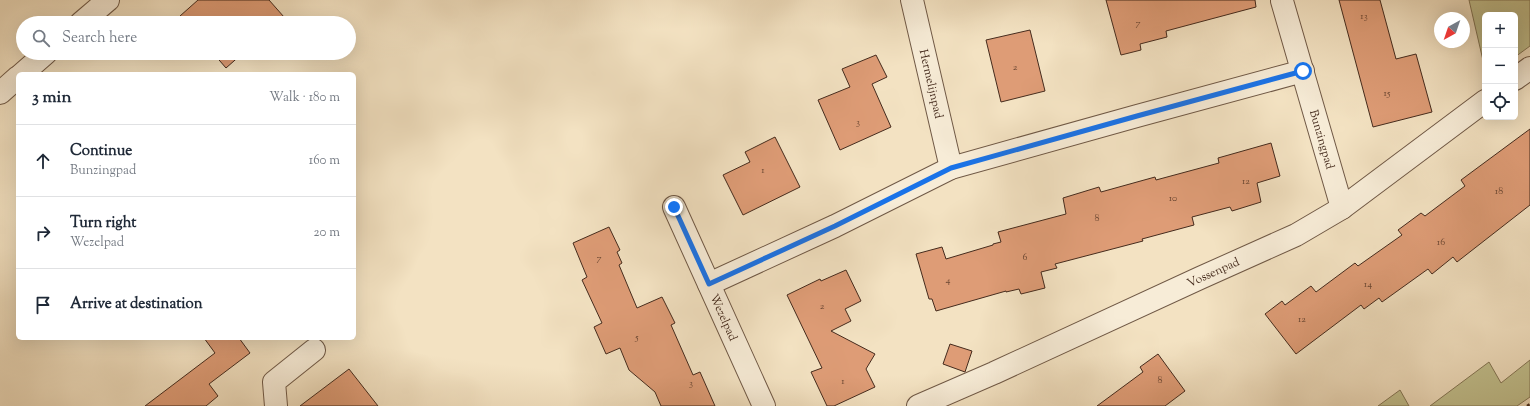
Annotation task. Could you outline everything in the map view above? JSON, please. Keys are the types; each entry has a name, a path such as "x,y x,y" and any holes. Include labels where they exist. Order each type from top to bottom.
{"street":[{"path":"89,16 108,0"},
{"name":"Hermelijnpad","path":"912,0 951,168"},
{"name":"Bunzingpad","path":"1282,1 1342,208"},
{"path":"24,72 38,60"},
{"path":"1518,77 1530,68"},
{"path":"709,284 835,226 951,168 1303,71"},
{"path":"0,93 16,79"},
{"name":"Vossenpad","path":"918,406 1001,370 1296,235 1342,208 1482,103"},
{"name":"Wezelpad","path":"674,207 764,406"},
{"path":"276,406 274,382 314,350"}],"shaded area":[{"path":"1469,0 1530,0 1530,46 1518,55 1518,12 1482,12 1482,56"},
{"path":"1530,360 1530,397 1517,406 1430,406 1489,362 1501,383"},
{"path":"1400,390 1409,406 1378,406"}],"building":[{"path":"198,0 269,0 283,16 180,16"},
{"path":"1106,0 1255,0 1256,7 1166,31 1167,37 1140,44 1141,50 1121,55"},
{"path":"1339,0 1380,0 1396,59 1416,54 1432,112 1373,127"},
{"path":"1030,30 1045,91 1001,102 986,40"},
{"path":"876,55 887,77 872,84 891,127 840,150 818,100 850,87 842,69"},
{"path":"219,60 235,60 226,68"},
{"path":"1530,129 1530,205 1457,262 1453,257 1432,274 1428,269 1382,302 1379,298 1364,309 1361,305 1296,354 1265,314 1282,301 1285,305 1311,286 1316,292 1355,263 1358,266 1402,235 1398,230 1421,213 1425,216 1465,186 1461,180"},
{"path":"775,137 800,187 743,215 723,175 750,162 745,152"},
{"path":"1271,143 1280,176 1257,183 1261,202 1232,211 1230,207 1192,217 1194,225 1142,239 1143,241 1055,264 1057,268 1041,272 1045,288 1021,294 1019,289 1006,291 936,311 932,299 929,299 916,254 942,247 946,259 993,245 1001,242 998,232 1066,214 1063,198 1099,187 1101,192 1155,177 1156,180 1219,163 1218,158"},
{"path":"609,227 620,250 617,252 622,263 619,265 637,308 662,297 675,323 671,325 693,375 700,372 715,406 661,406 655,392 629,370 620,348 606,354 594,327 602,323 582,280 587,277 573,243"},
{"path":"846,270 861,301 845,309 851,321 831,331 875,354 866,369 875,387 834,406 827,406 811,372 822,368 787,295 820,279 821,281"},
{"path":"205,340 240,340 250,353 209,384 218,396 206,406 145,406 215,353"},
{"path":"950,344 972,351 965,372 943,364"},
{"path":"1158,354 1185,391 1165,406 1097,406 1143,372 1140,367"},
{"path":"349,369 378,406 300,406"}],"route":[{"path":"674,207 709,284 835,226 951,168 1303,71"}]}
